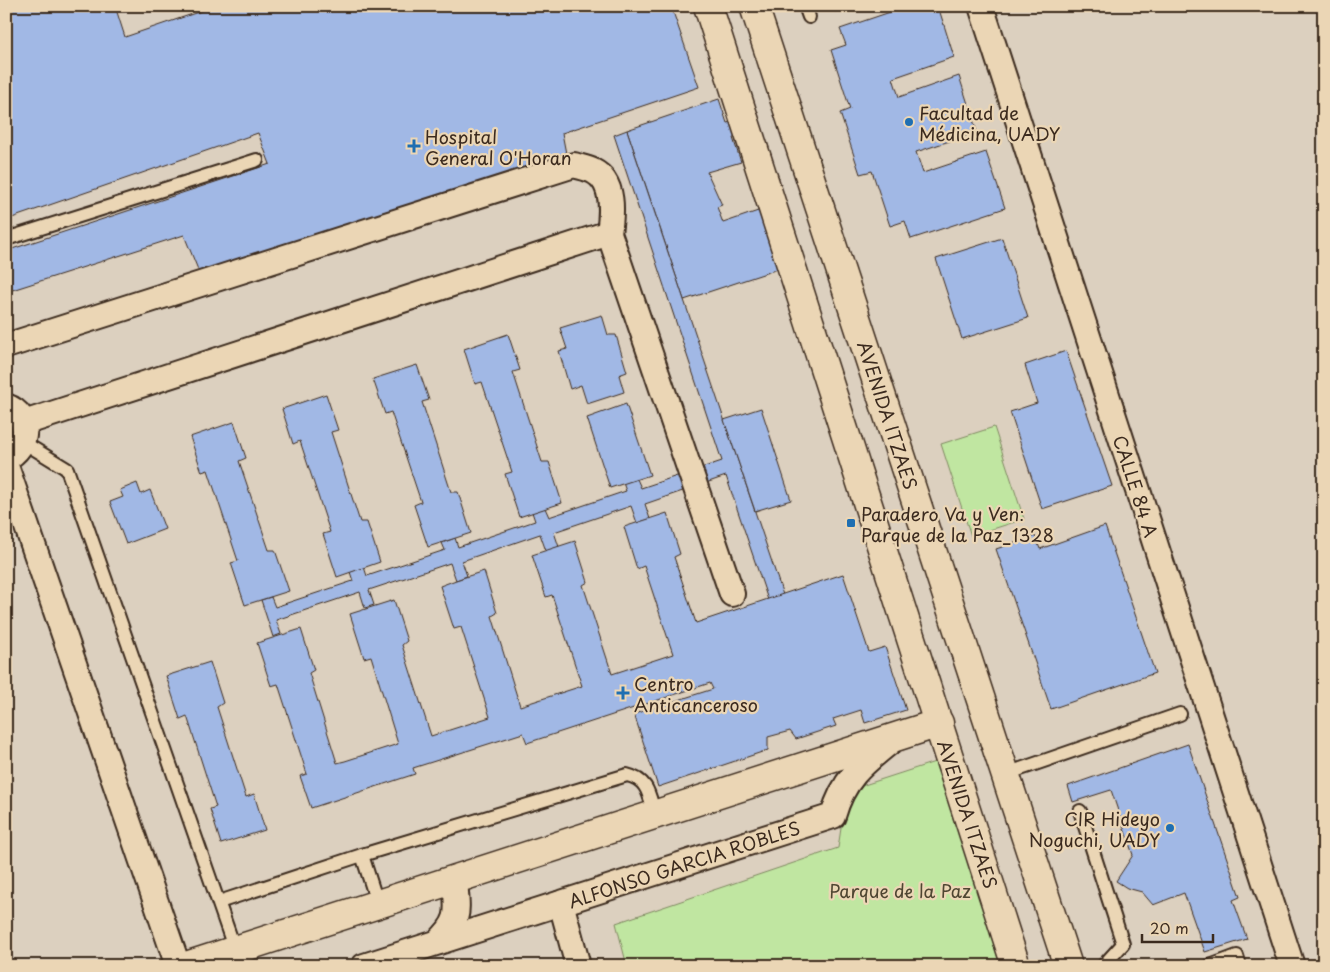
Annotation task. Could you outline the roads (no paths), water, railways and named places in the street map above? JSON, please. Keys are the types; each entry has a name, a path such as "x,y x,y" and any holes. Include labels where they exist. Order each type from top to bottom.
{"main road":[{"name":"AVENIDA ITZAES","path":"708,6 1016,966"},
{"name":"AVENIDA ITZAES","path":"754,6 1068,966"},
{"name":"ALFONSO GARCIA ROBLES","path":"186,966 939,723"}],"street":[{"name":"CALLE 84 A","path":"981,6 1292,966"},
{"path":"6,346 574,165 594,171 607,186 613,209 609,233 732,594"},
{"path":"24,432 609,233"},
{"path":"6,406 19,414 24,432 18,450 6,458"},
{"path":"6,466 178,966"},
{"name":"ALFONSO GARCIA ROBLES","path":"364,966 832,816 850,777 863,763 895,738"},
{"path":"438,942 452,928 457,916 455,880"},
{"path":"561,903 578,966"}],"lane":[{"path":"6,239 257,160"},
{"path":"24,432 67,469 235,950"},
{"path":"1006,774 1180,714"},
{"path":"219,902 362,855 627,775 639,777 644,784 655,815"},
{"path":"1080,811 1123,944 1103,966"},
{"path":"362,855 378,905"},
{"path":"1210,966 1237,956 1240,966"}],"place":[{"name":"Facultad de Médicina, UADY","path":"909,122"},
{"name":"Hospital General O'Horan","path":"414,146"},
{"name":"Paradero Va y Ven: Parque de la Paz_1328","path":"851,523"},
{"name":"Centro Anticanceroso","path":"623,693"},
{"name":"CIR Hideyo Noguchi, UADY","path":"1170,828"}],"park label":[{"name":"Parque de la Paz","path":"900,890"}]}
